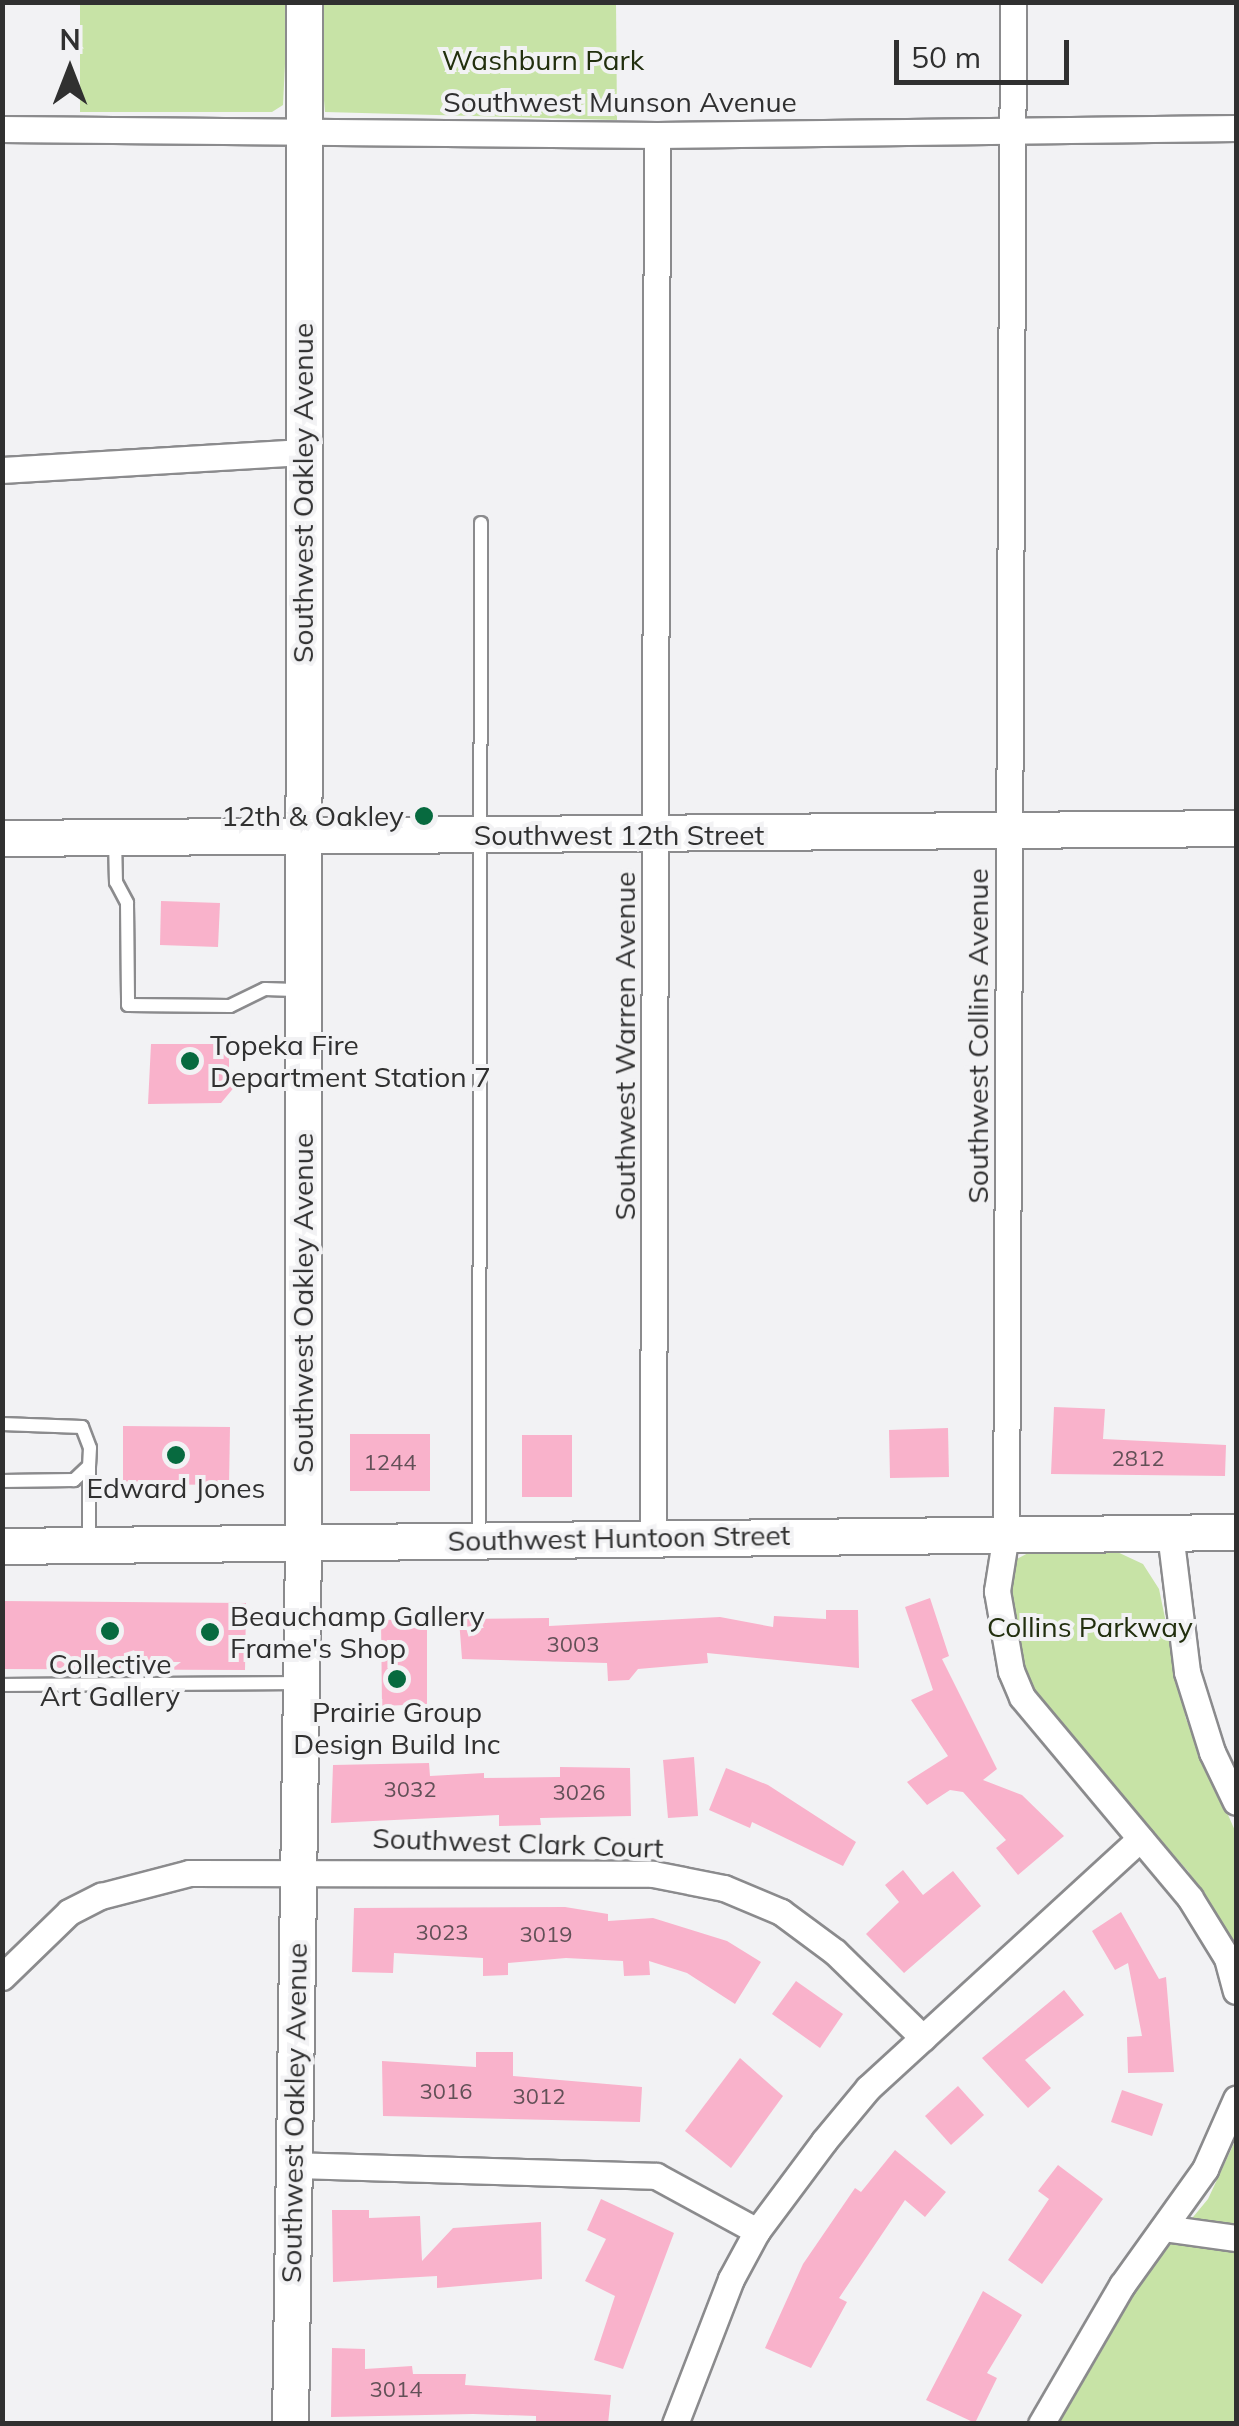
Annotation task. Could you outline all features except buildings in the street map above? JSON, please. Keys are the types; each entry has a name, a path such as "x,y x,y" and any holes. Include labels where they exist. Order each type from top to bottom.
{"main road":[{"name":"Southwest Oakley Avenue","path":"290,2424 303,1543 304,2"},
{"name":"Southwest 12th Street","path":"2,838 1236,828"},
{"name":"Southwest Huntoon Street","path":"2,1546 1236,1532"}],"street":[{"name":"Southwest Collins Avenue","path":"1013,2 1006,1534 996,1591 1010,1671 1043,1728 1211,1927 1236,1991"},
{"name":"Southwest Munson Avenue","path":"2,128 656,135 1236,128"},
{"name":"Southwest Warren Avenue","path":"653,1537 656,135"},
{"path":"2,470 303,452"},
{"path":"1170,1533 1187,1672 1212,1752 1236,1802"},
{"path":"675,2424 711,2322 756,2231 868,2088 1140,1839"},
{"name":"Southwest Clark Court","path":"2,1977 47,1927 101,1896 189,1872 296,1868 579,1870 693,1879 781,1912 835,1952 923,2038"},
{"path":"1041,2424 1069,2367 1205,2169 1236,2099"},
{"path":"293,2166 656,2176 756,2231"},
{"path":"1164,2228 1236,2238"}],"lane":[{"path":"479,1540 481,524"},
{"path":"115,836 115,873 127,903 128,1005 230,1006 266,989 302,990"},
{"path":"2,1424 82,1427 89,1466 89,1545"},
{"path":"2,1481 74,1480 89,1466"},
{"path":"2,1685 300,1683"}],"green space":[{"path":"80,3 288,3 283,105 272,112 80,112"},
{"name":"Washburn Park","path":"316,3 616,3 617,120 325,112"},
{"name":"Collins Parkway","path":"1113,1550 1143,1564 1159,1589 1186,1719 1236,1833 1236,1951 1188,1871 1088,1761 1027,1681 1010,1589 1015,1560 1030,1552"},
{"path":"1236,2139 1236,2423 1056,2424 1126,2298 1208,2199"}],"place":[{"name":"12th & Oakley","path":"424,816"},
{"name":"Topeka Fire Department Station 7","path":"190,1061"},
{"name":"Edward Jones","path":"176,1455"},
{"name":"Collective Art Gallery","path":"110,1631"},
{"name":"Beauchamp Gallery Frame's Shop","path":"210,1632"},
{"name":"Prairie Group Design Build Inc","path":"397,1679"}]}
